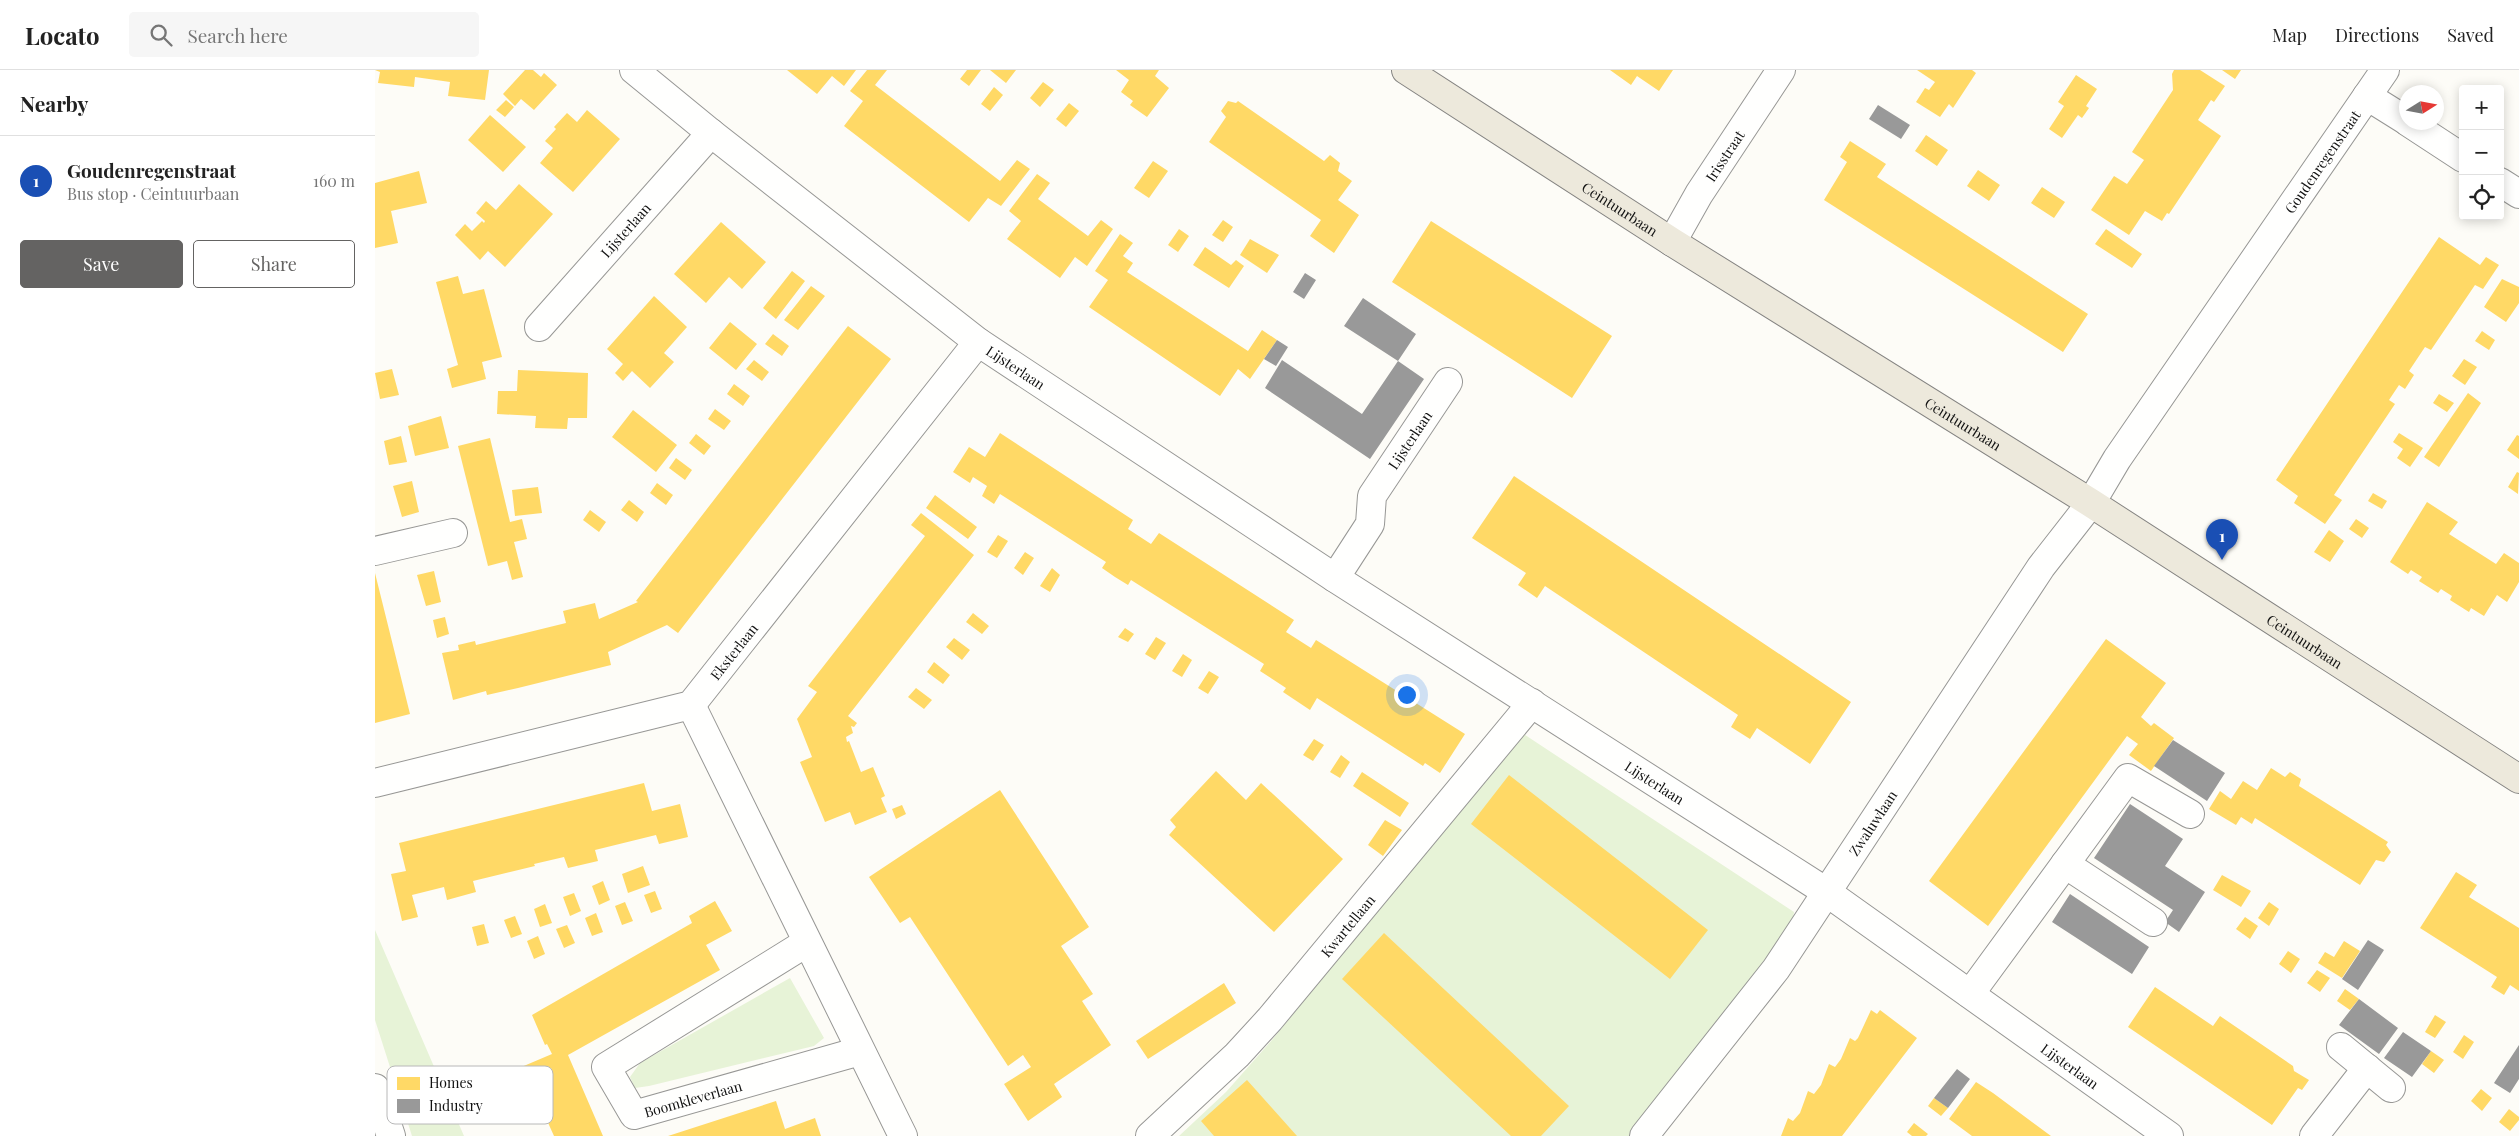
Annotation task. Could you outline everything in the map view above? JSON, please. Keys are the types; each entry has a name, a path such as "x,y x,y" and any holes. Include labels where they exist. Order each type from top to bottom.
{"main road":[{"name":"Ceintuurbaan","path":"1406,70 1672,242 2091,503 2519,779"}],"street":[{"name":"Lijsterlaan","path":"634,70 711,133 978,342 1335,578 1825,891 2169,1136"},
{"name":"Irisstraat","path":"1672,242 1699,194 1781,70"},
{"name":"Goudenregenstraat","path":"2091,503 2122,451 2385,70"},
{"path":"2367,96 2399,117"},
{"path":"2419,130 2459,155"},
{"name":"Lijsterlaan","path":"539,327 711,133"},
{"path":"2504,185 2519,194"},
{"name":"Eksterlaan","path":"691,705 978,342"},
{"name":"Lijsterlaan","path":"1335,578 1370,524 1372,496 1448,382"},
{"name":"Zwaluwlaan","path":"1644,1136 1776,969 1825,891 2041,567 2091,503"},
{"path":"375,552 453,533"},
{"name":"Kwartellaan","path":"1150,1136 1237,1055 1270,1019 1532,703"},
{"path":"375,783 691,705 806,943 903,1136"},
{"path":"1970,994 2128,778 2190,814"},
{"path":"2065,864 2153,922"},
{"name":"Boomkleverlaan","path":"806,943 606,1067 634,1114 860,1051"},
{"path":"2341,1047 2391,1088"},
{"path":"2314,1136 2367,1068"},
{"path":"375,1088 391,1136"}],"green space":[{"path":"1522,733 1794,912 1792,926 1632,1136 1179,1136 1226,1092 1272,1040"},
{"path":"375,930 434,1066 390,1066 375,1020"},
{"path":"790,978 824,1038 814,1046 635,1088 630,1077 640,1063"},
{"path":"408,1124 459,1124 464,1136 412,1136"}],"building: Homes":[{"path":"375,70 489,70 485,100 448,96 450,82 415,77 414,87 378,83 380,72"},
{"path":"525,70 533,70 541,77 544,73 557,85 534,110 521,99 515,106 503,94"},
{"path":"787,70 856,70 844,86 832,76 817,94"},
{"path":"867,70 887,70 875,85 1000,181 1017,160 1030,169 1001,206 988,198 969,222 844,126 863,101 850,91"},
{"path":"967,70 981,70 969,86 960,79"},
{"path":"990,70 1016,70 1006,83"},
{"path":"1116,70 1159,70 1155,76 1169,88 1147,117 1130,105 1133,101 1121,92 1129,80"},
{"path":"1610,70 1673,70 1659,91 1637,76 1631,85"},
{"path":"1917,70 1972,70 1976,73 1953,108 1949,104 1940,117 1916,102 1925,88 1929,90 1935,82"},
{"path":"2174,70 2200,70 2225,86 2214,102 2211,100 2198,120 2221,136 2169,214 2167,213 2162,221 2145,211 2129,235 2091,210 2114,176 2127,184 2144,160 2132,152 2173,90 2172,74"},
{"path":"2222,70 2241,70 2235,79"},
{"path":"2076,75 2097,89 2086,106 2089,108 2082,118 2078,115 2062,138 2049,129 2064,106 2058,102"},
{"path":"1043,82 1054,90 1040,107 1030,98"},
{"path":"994,87 1003,95 990,111 981,104"},
{"path":"506,100 514,107 505,117 496,110"},
{"path":"1228,101 1236,103 1238,101 1324,161 1330,155 1340,163 1338,171 1352,181 1338,200 1359,215 1334,253 1310,236 1321,220 1209,142 1226,117 1221,111"},
{"path":"1069,103 1079,111 1066,127 1056,119"},
{"path":"587,110 620,139 573,192 540,163 553,148 545,141 556,129 554,127 567,113 577,122"},
{"path":"490,115 526,147 503,172 468,140"},
{"path":"1926,135 1948,150 1937,166 1915,151"},
{"path":"1850,141 1886,164 1877,177 2088,314 2063,352 1824,200 1847,162 1840,157"},
{"path":"1153,161 1168,171 1149,198 1134,188"},
{"path":"1978,170 2000,185 1989,201 1967,186"},
{"path":"419,171 427,203 391,211 398,243 375,248 375,183"},
{"path":"1037,174 1050,183 1038,199 1088,236 1101,220 1113,229 1087,266 1075,257 1060,278 1007,239 1021,221 1009,211"},
{"path":"519,184 553,214 505,267 488,251 480,260 455,235 465,224 472,231 482,221 484,223 485,221 476,213 486,201 496,210"},
{"path":"2042,187 2065,202 2054,218 2031,203"},
{"path":"1223,220 1233,227 1223,242 1212,235"},
{"path":"1431,221 1612,336 1572,398 1392,282"},
{"path":"721,222 766,262 742,289 729,277 706,303 674,274"},
{"path":"1179,229 1189,236 1178,252 1168,245"},
{"path":"2106,229 2142,254 2132,268 2095,244"},
{"path":"1120,234 1133,243 1123,256 1133,263 1127,272 1248,351 1262,330 1277,340 1250,379 1238,369 1220,396 1089,307 1108,280 1095,271"},
{"path":"2439,237 2480,265 2486,257 2499,265 2483,289 2475,285 2431,350 2425,347 2409,371 2414,375 2405,389 2399,385 2389,400 2395,404 2334,495 2342,500 2325,524 2294,503 2298,496 2276,480"},
{"path":"1250,239 1279,255 1267,273 1240,255"},
{"path":"1205,247 1231,265 1236,260 1244,266 1229,288 1193,265"},
{"path":"792,271 805,281 776,319 763,308"},
{"path":"458,276 463,294 484,289 502,357 482,362 486,379 452,388 447,369 458,365 436,282"},
{"path":"2502,279 2519,287 2519,303 2506,322 2484,307"},
{"path":"811,286 825,296 798,330 784,320"},
{"path":"654,296 687,327 664,353 674,362 650,388 632,371 623,381 615,373 623,364 607,349"},
{"path":"730,322 757,344 736,370 709,348"},
{"path":"848,326 891,359 678,633 667,625 608,652 611,665 487,695 486,691 453,700 442,653 459,650 458,645 475,641 476,645 566,623 563,611 595,603 599,619 638,602 636,601"},
{"path":"2482,331 2495,340 2489,350 2475,341"},
{"path":"773,334 789,346 782,356 765,344"},
{"path":"2464,359 2477,367 2465,385 2452,376"},
{"path":"754,360 769,372 762,381 746,369"},
{"path":"392,369 399,395 380,399 375,373"},
{"path":"518,370 588,373 587,418 568,418 567,429 535,428 536,416 497,414 498,391 517,391"},
{"path":"734,384 750,396 743,406 727,394"},
{"path":"2468,393 2481,403 2439,467 2424,457"},
{"path":"2439,394 2454,403 2447,412 2433,403"},
{"path":"715,409 731,421 724,430 708,419"},
{"path":"633,410 677,445 656,472 612,437"},
{"path":"441,416 449,448 415,456 408,426"},
{"path":"1000,433 1133,520 1128,529 1151,544 1159,533 1294,620 1286,632 1311,648 1316,640 1465,734 1440,773 1425,763 1423,766 1317,698 1310,710 1283,692 1286,688 1260,671 1264,664 1131,580 1128,585 1115,577 1102,568 1106,562 1000,494 994,504 982,496 987,486 973,477 970,483 953,472 969,447 985,457"},
{"path":"2399,433 2423,448 2410,467 2397,458 2403,449 2393,442"},
{"path":"696,434 711,446 704,455 689,443"},
{"path":"2517,435 2519,436 2519,459 2507,450"},
{"path":"401,436 407,462 389,465 384,441"},
{"path":"490,438 510,522 522,519 527,539 514,542 523,577 512,580 507,561 488,566 458,446"},
{"path":"676,458 692,470 685,480 669,468"},
{"path":"2517,472 2519,473 2518,494 2508,487"},
{"path":"1514,476 1851,702 1810,764 1757,728 1750,739 1731,727 1738,715 1545,586 1537,598 1518,585 1526,573 1472,538"},
{"path":"412,481 419,512 402,517 393,486"},
{"path":"657,483 673,495 666,505 650,493"},
{"path":"538,487 542,513 515,516 512,490"},
{"path":"2373,493 2387,501 2382,509 2368,501"},
{"path":"935,495 977,527 968,539 926,508"},
{"path":"629,500 644,512 637,522 621,510"},
{"path":"2427,502 2458,522 2449,534 2496,564 2504,553 2519,563 2519,582 2507,602 2497,595 2484,616 2471,608 2469,612 2450,600 2452,596 2441,589 2438,593 2419,581 2422,577 2411,570 2408,574 2390,562"},
{"path":"590,510 606,522 599,532 583,520"},
{"path":"921,513 974,555 848,716 857,723 854,727 851,726 853,733 846,737 847,742 849,741 861,772 873,767 885,796 881,798 887,812 855,825 850,812 825,822 800,762 812,757 797,719 817,692 808,686 925,536 911,525"},
{"path":"2356,519 2369,528 2362,538 2349,529"},
{"path":"2329,530 2344,541 2330,562 2314,552"},
{"path":"998,535 1008,541 997,558 987,552"},
{"path":"1025,552 1034,558 1023,575 1014,568"},
{"path":"1052,568 1060,575 1050,592 1040,586"},
{"path":"434,571 441,602 426,606 417,575"},
{"path":"375,573 410,714 375,723"},
{"path":"973,613 989,626 982,634 966,622"},
{"path":"445,617 449,634 437,638 433,620"},
{"path":"1125,628 1134,634 1128,642 1118,637"},
{"path":"1156,637 1166,643 1155,660 1145,654"},
{"path":"954,638 970,650 962,660 946,647"},
{"path":"2106,639 2166,683 2141,717 2151,726 2154,723 2174,738 2151,771 2129,755 2138,744 2127,736 1988,926 1929,881"},
{"path":"1183,654 1192,660 1182,677 1172,671"},
{"path":"934,662 950,675 943,684 927,672"},
{"path":"1209,671 1219,677 1208,694 1198,688"},
{"path":"916,688 932,700 924,709 908,697"},
{"path":"1314,739 1324,745 1313,761 1303,755"},
{"path":"1341,755 1350,762 1340,778 1330,772"},
{"path":"2271,768 2285,777 2290,772 2301,779 2299,786 2388,842 2386,845 2391,852 2384,862 2376,860 2360,885 2255,818 2252,824 2241,817 2236,825 2209,809 2220,791 2231,799 2243,781 2257,790"},
{"path":"1216,771 1246,800 1261,783 1343,859 1274,932 1169,835 1176,827 1170,820"},
{"path":"1362,772 1409,803 1400,817 1353,786"},
{"path":"1509,775 1708,930 1670,979 1471,824"},
{"path":"644,783 652,811 680,804 688,837 659,844 656,835 595,850 598,861 568,868 564,857 534,864 535,866 473,881 476,892 447,900 444,887 412,895 418,917 402,921 391,874 406,871 399,843"},
{"path":"1000,790 1089,927 1061,946 1093,994 1082,1001 1111,1045 1054,1084 1062,1097 1028,1121 1004,1084 1031,1067 1023,1055 1008,1066 910,917 900,923 869,877"},
{"path":"902,805 906,814 896,819 892,809"},
{"path":"1385,820 1402,830 1383,856 1368,845"},
{"path":"643,866 650,885 628,893 622,874"},
{"path":"2456,872 2477,885 2469,897 2519,928 2519,991 2510,985 2504,995 2491,987 2497,977 2420,928"},
{"path":"2222,875 2251,891 2241,907 2213,890"},
{"path":"603,881 610,900 599,905 592,886"},
{"path":"655,891 662,909 651,913 644,895"},
{"path":"574,893 581,911 570,916 563,897"},
{"path":"715,901 732,931 706,945 720,970 568,1055 603,1136 554,1136 549,1124 553,1124 553,1066 524,1066 552,1054 547,1044 545,1045 532,1015 692,923 689,916"},
{"path":"625,902 633,921 622,925 615,906"},
{"path":"2269,902 2279,909 2269,926 2258,918"},
{"path":"545,904 552,923 540,927 534,909"},
{"path":"596,913 603,932 592,936 585,918"},
{"path":"515,916 522,934 511,938 504,920"},
{"path":"2245,917 2258,926 2250,939 2236,929"},
{"path":"484,924 489,943 477,946 472,927"},
{"path":"567,925 575,943 564,948 556,929"},
{"path":"1384,933 1569,1106 1541,1136 1511,1136 1342,979"},
{"path":"538,936 545,954 534,959 527,941"},
{"path":"2344,941 2360,951 2342,978 2318,963 2325,952 2334,957"},
{"path":"2288,951 2300,959 2291,973 2279,964"},
{"path":"2317,970 2330,978 2320,992 2307,983"},
{"path":"1224,983 1236,1003 1148,1059 1136,1041"},
{"path":"2155,987 2213,1026 2220,1016 2293,1066 2294,1071 2309,1080 2302,1090 2298,1088 2272,1125 2128,1027"},
{"path":"2345,989 2359,999 2350,1010 2337,1001"},
{"path":"1871,1010 1877,1014 1880,1010 1917,1038 1842,1136 1781,1136 1788,1118 1793,1121 1800,1113 1808,1091 1814,1094 1821,1085 1829,1064 1835,1067 1841,1059 1850,1038 1855,1041 1858,1038"},
{"path":"2435,1015 2446,1022 2435,1038 2425,1032"},
{"path":"2464,1035 2474,1042 2463,1059 2453,1052"},
{"path":"2431,1051 2444,1060 2434,1073 2422,1064"},
{"path":"1247,1080 1297,1136 1214,1136 1201,1121"},
{"path":"1976,1082 2051,1136 1972,1136 1949,1119"},
{"path":"2481,1089 2492,1098 2482,1111 2471,1101"},
{"path":"1934,1098 1948,1108 1941,1116 1928,1106"},
{"path":"776,1101 785,1129 815,1118 821,1136 668,1136"},
{"path":"2509,1109 2519,1117 2519,1120 2510,1131 2499,1122"},
{"path":"1914,1123 1928,1134 1926,1136 1912,1136 1907,1132"}],"building: Industry":[{"path":"1878,105 1910,125 1901,139 1869,119"},
{"path":"1305,273 1316,280 1304,299 1293,292"},
{"path":"1363,298 1416,334 1398,361 1344,326"},
{"path":"1277,340 1288,347 1276,366 1264,359"},
{"path":"1282,360 1362,414 1398,361 1424,379 1370,459 1265,388"},
{"path":"2173,740 2225,773 2207,801 2154,766"},
{"path":"2130,804 2183,839 2165,866 2205,892 2179,932 2165,922 2173,910 2094,858"},
{"path":"2070,894 2149,947 2132,974 2052,922"},
{"path":"2368,940 2384,950 2358,990 2342,979"},
{"path":"2359,999 2398,1028 2379,1054 2339,1025"},
{"path":"2403,1032 2431,1051 2412,1077 2384,1058"},
{"path":"2519,1045 2519,1079 2510,1093 2494,1083"},
{"path":"1957,1069 1970,1079 1948,1108 1934,1098"}],"place":[{"name":"Goudenregenstraat","path":"2222,560"}]}
